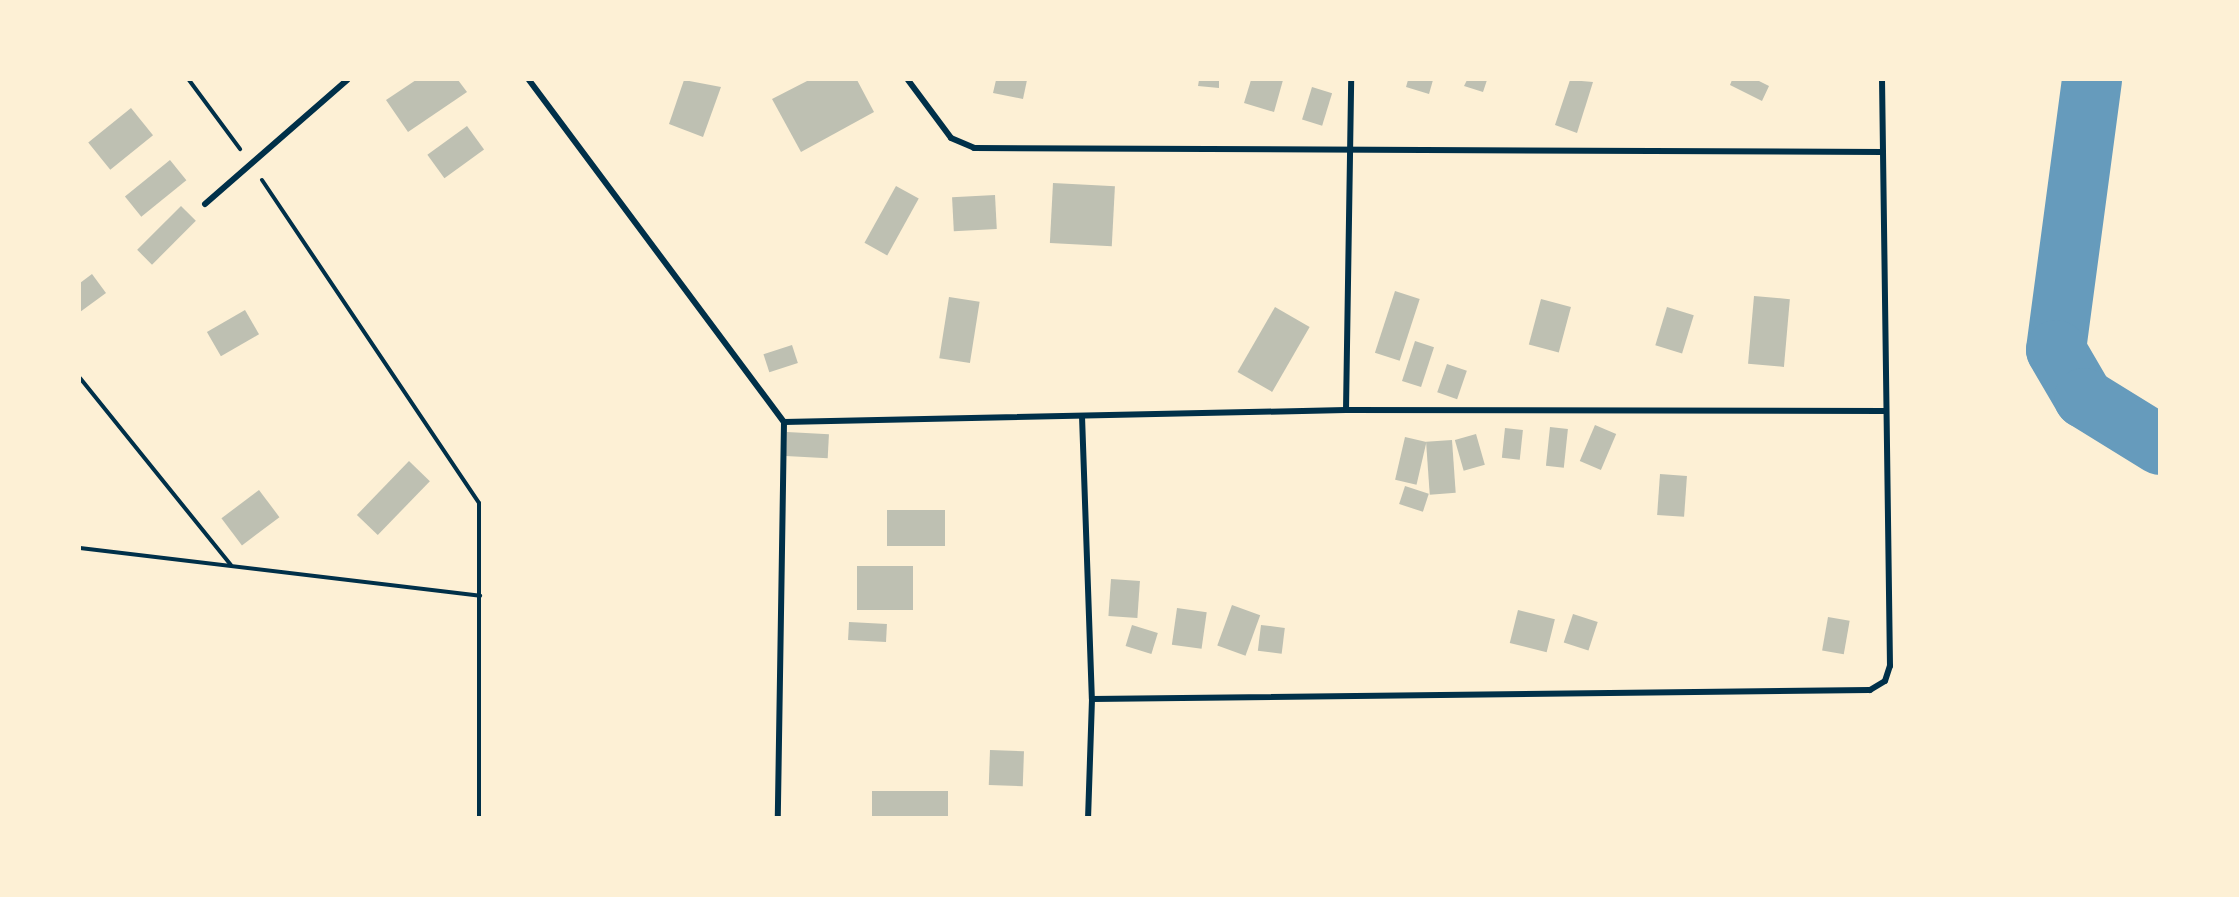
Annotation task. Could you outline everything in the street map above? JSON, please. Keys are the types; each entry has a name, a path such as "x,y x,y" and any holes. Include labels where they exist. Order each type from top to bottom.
{"street":[{"path":"205,204 347,80"},
{"path":"529,80 784,422 778,818"},
{"path":"908,80 951,138 974,148 1883,152"},
{"path":"1346,410 1352,80"},
{"path":"1092,699 1870,690 1885,681 1890,666 1884,411 1882,80"},
{"path":"784,422 1346,410 1884,411"},
{"path":"1082,416 1092,699 1088,818"}],"path":[{"path":"189,80 251,164 479,502 479,818"},
{"path":"80,378 231,566"},
{"path":"80,548 480,596"}],"building":[{"path":"416,80 458,80 467,92 408,132 386,100"},
{"path":"684,80 721,87 703,137 669,124"},
{"path":"809,80 857,80 874,112 801,152 772,99"},
{"path":"996,80 1027,80 1023,99 993,93"},
{"path":"1199,80 1219,80 1219,88 1198,86"},
{"path":"1251,80 1283,80 1274,112 1244,103"},
{"path":"1408,80 1433,80 1429,94 1406,87"},
{"path":"1467,80 1487,80 1483,92 1464,86"},
{"path":"1570,80 1593,82 1577,133 1555,125"},
{"path":"1732,80 1757,80 1769,86 1762,101 1730,85"},
{"path":"1312,87 1332,93 1322,126 1302,120"},
{"path":"131,108 153,135 110,170 88,143"},
{"path":"467,126 484,149 444,178 427,155"},
{"path":"170,160 186,180 141,217 125,197"},
{"path":"1053,183 1115,186 1112,246 1050,243"},
{"path":"896,186 919,199 887,255 864,243"},
{"path":"995,195 997,229 954,231 952,197"},
{"path":"181,206 196,221 152,265 137,250"},
{"path":"92,274 106,293 80,312 80,283"},
{"path":"1395,291 1420,299 1400,361 1375,353"},
{"path":"1754,296 1790,299 1784,367 1748,364"},
{"path":"949,297 980,302 970,363 939,358"},
{"path":"1541,299 1571,307 1559,352 1529,344"},
{"path":"1275,307 1310,327 1272,392 1238,372"},
{"path":"1667,307 1694,315 1682,353 1655,345"},
{"path":"245,310 259,334 221,356 207,332"},
{"path":"1415,341 1434,347 1421,387 1402,381"},
{"path":"792,345 798,363 769,372 763,354"},
{"path":"1447,364 1467,371 1457,399 1437,392"},
{"path":"1595,425 1616,434 1601,470 1580,461"},
{"path":"1550,427 1568,429 1564,468 1546,466"},
{"path":"1505,428 1523,430 1520,460 1502,458"},
{"path":"787,432 829,434 828,458 786,456"},
{"path":"1476,434 1485,465 1464,471 1455,440"},
{"path":"1405,437 1426,442 1417,485 1395,480"},
{"path":"1452,440 1456,493 1430,495 1426,442"},
{"path":"409,461 430,481 378,535 357,515"},
{"path":"1660,474 1687,476 1684,517 1657,515"},
{"path":"1405,486 1429,494 1423,512 1399,504"},
{"path":"259,490 279,517 242,545 221,518"},
{"path":"887,510 945,510 945,546 887,546"},
{"path":"857,566 913,566 913,610 857,610"},
{"path":"1111,579 1140,581 1137,618 1108,616"},
{"path":"1232,605 1260,615 1245,656 1217,645"},
{"path":"1177,608 1207,612 1202,649 1172,645"},
{"path":"1518,610 1555,619 1547,652 1510,643"},
{"path":"1573,614 1598,622 1588,651 1564,643"},
{"path":"1828,617 1850,621 1844,654 1822,650"},
{"path":"849,622 887,624 886,642 848,640"},
{"path":"1132,625 1158,633 1151,654 1126,646"},
{"path":"1261,625 1285,628 1282,654 1258,651"},
{"path":"990,750 1024,751 1023,786 989,785"},
{"path":"872,791 948,791 948,818 872,818"}],"waterway":[{"path":"2092,80 2056,350 2084,398 2160,445"}]}
